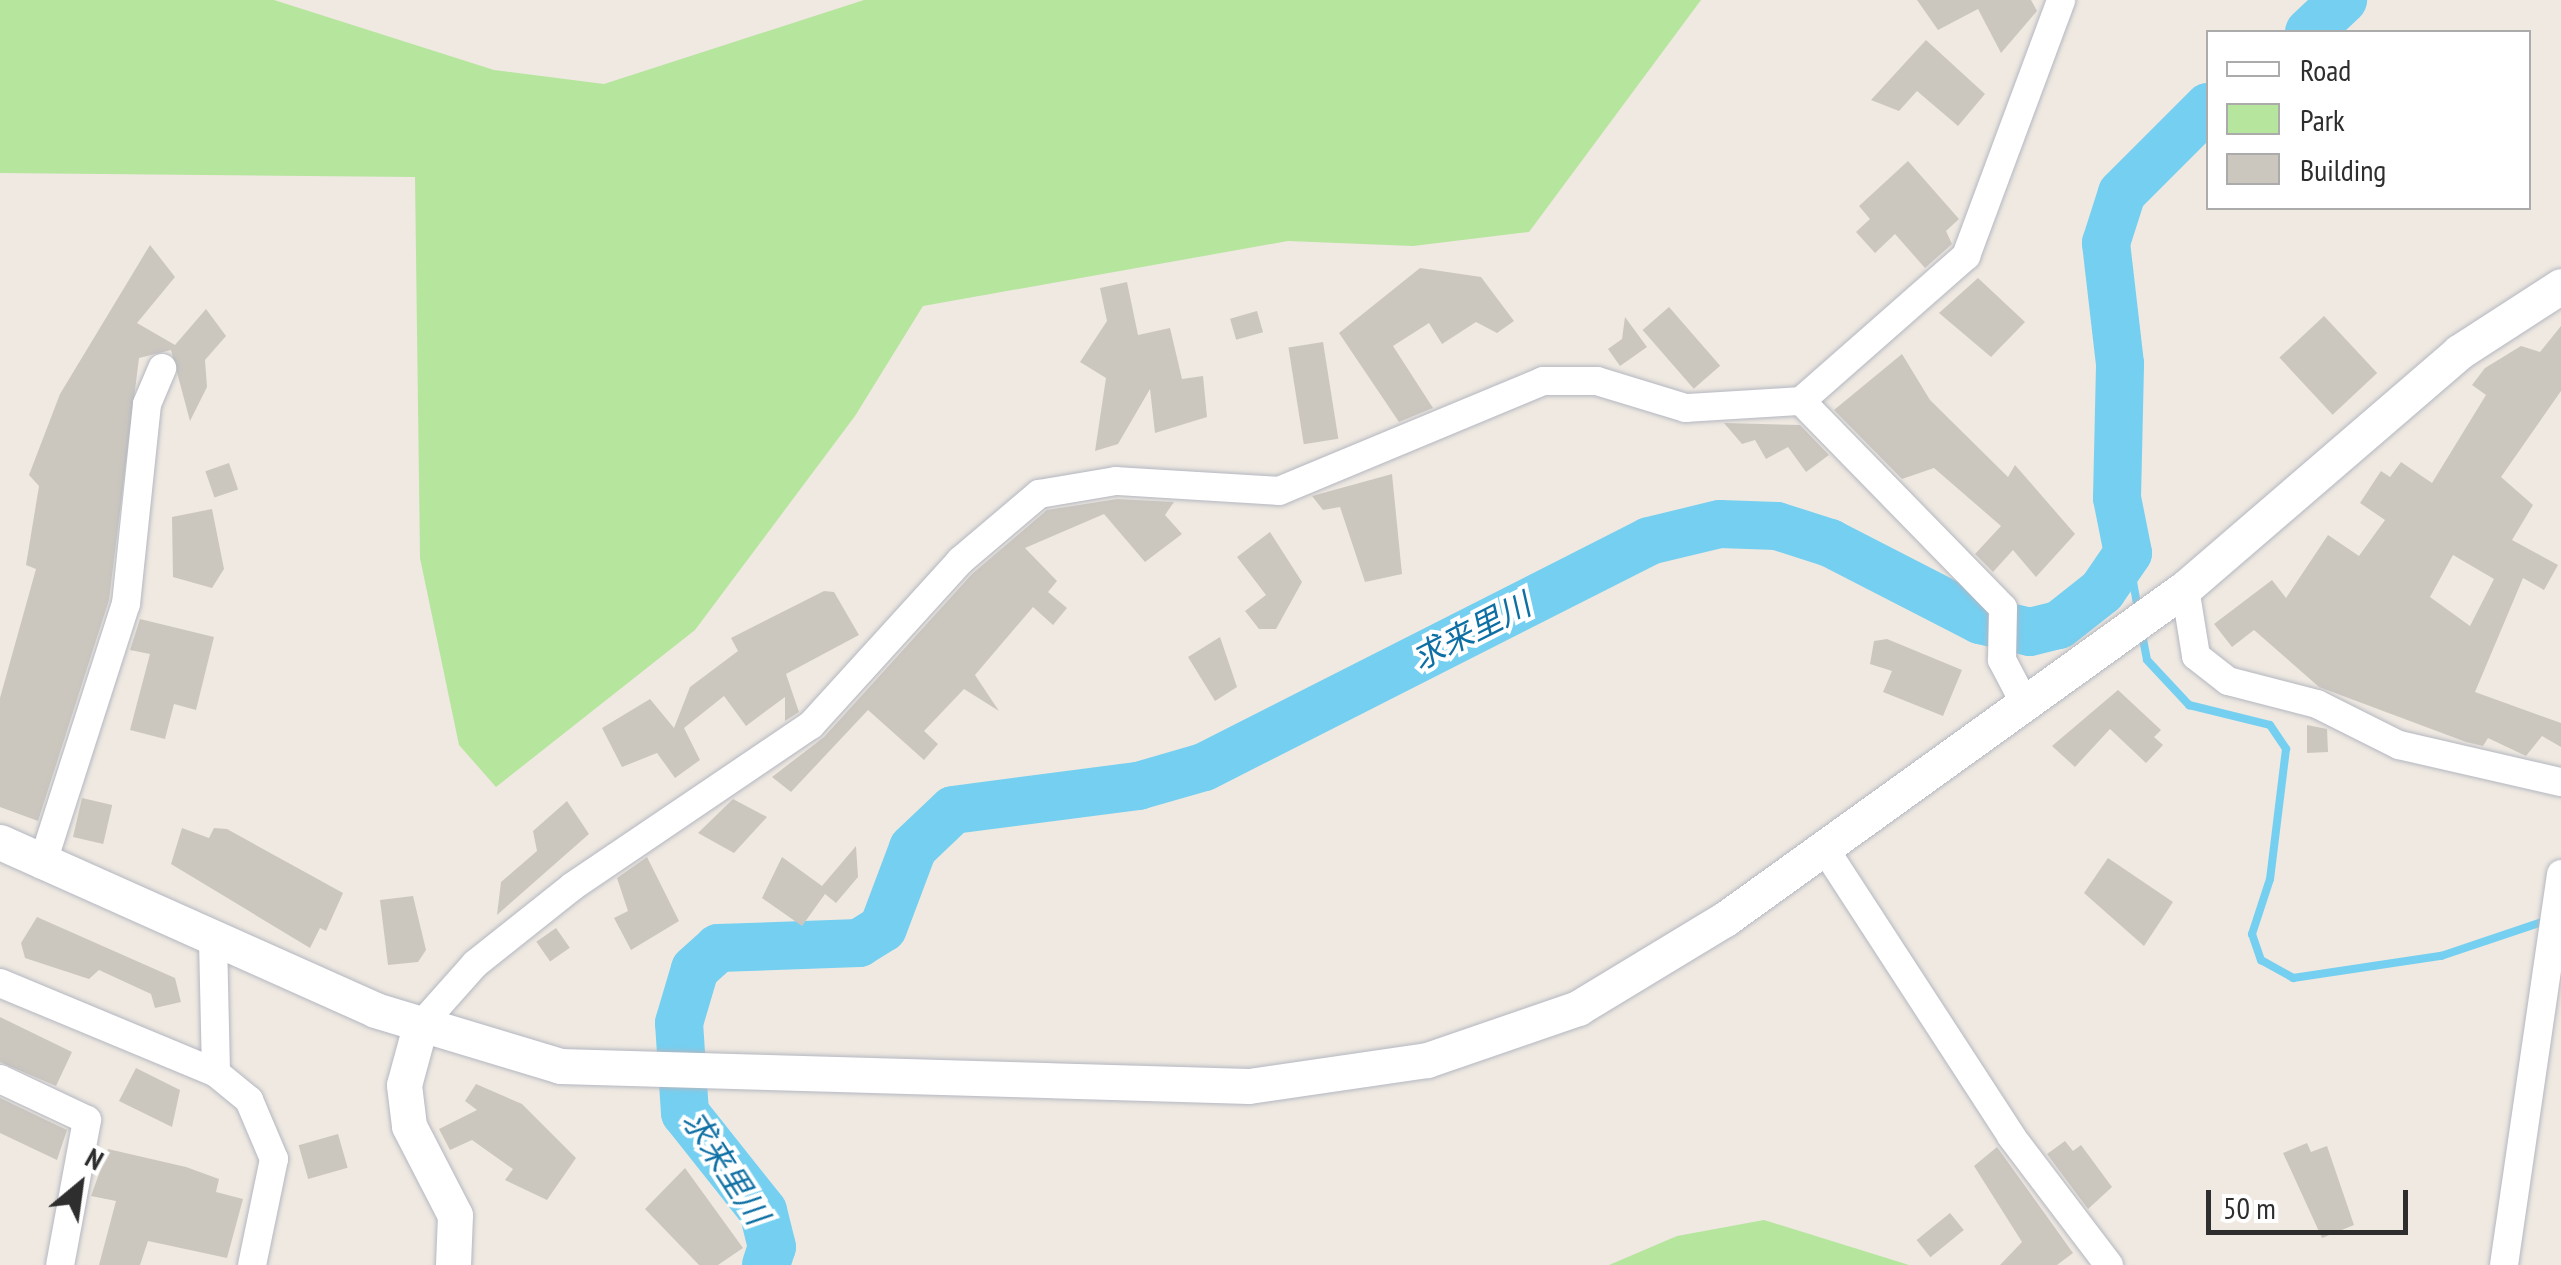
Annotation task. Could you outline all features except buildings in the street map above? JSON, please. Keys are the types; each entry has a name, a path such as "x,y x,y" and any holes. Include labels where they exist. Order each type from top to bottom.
{"street":[{"path":"453,1265 455,1215 410,1126 404,1085 420,1026 475,964 574,886 811,725 960,562 1039,494 1116,481 1278,491 1544,380 1596,381 1686,408 1801,401 1966,256 2061,0"},
{"path":"0,842 213,940 420,1026 560,1066 708,1076 1249,1086 1427,1060 1578,1008 1725,920 2176,595 2459,352 2561,286"},
{"path":"42,864 126,604 147,404 162,368"},
{"path":"1801,401 2003,608 2002,660 2026,706"},
{"path":"2176,595 2196,656 2228,680 2317,704 2399,745 2561,782"},
{"path":"1823,846 2011,1136 2108,1265"},
{"path":"2504,1265 2561,874"},
{"path":"213,940 216,1073"},
{"path":"0,983 216,1073 249,1100 270,1134 252,1265"},
{"path":"0,1079 87,1120 60,1265"}],"green space":[{"path":"0,0 274,0 494,70 604,84 864,0 1701,0 1529,232 1413,246 1288,241 923,306 855,416 695,630 496,787 459,745 420,558 415,177 0,173"},
{"path":"1764,1220 1909,1265 1609,1265 1677,1236"}],"waterway":[{"name":"求来里川","path":"2311,30 2343,0"},
{"name":"求来里川","path":"766,1265 772,1247 763,1211 685,1113 679,1023 695,969 718,948 859,943 883,928 913,848 953,810 1138,786 1204,767 1649,541 1720,524 1777,526 1830,543 1980,620 2030,632 2059,625 2102,591 2128,553 2117,498 2120,364 2106,243 2122,193 2206,109"},
{"path":"2128,553 2138,610"},
{"path":"2142,634 2147,660 2189,705 2270,725 2286,749 2270,879 2252,934 2261,960 2293,978 2441,956 2548,920"}]}
